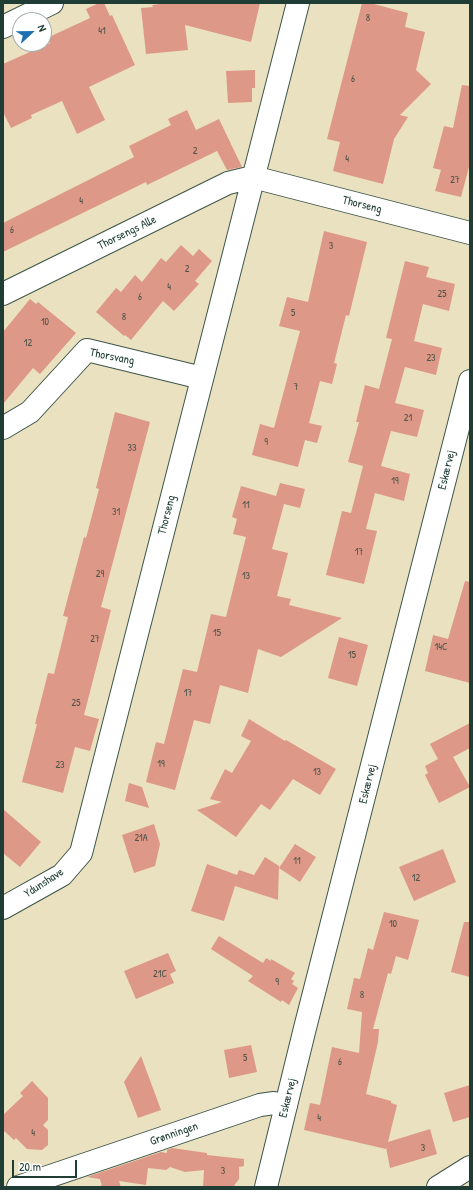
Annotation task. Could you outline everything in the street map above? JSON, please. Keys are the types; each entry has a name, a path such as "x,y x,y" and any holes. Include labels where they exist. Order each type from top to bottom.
{"street":[{"path":"3,27 52,3"},
{"name":"Thorseng","path":"81,853 298,3"},
{"name":"Thorseng","path":"253,178 470,233"},
{"name":"Thorsengs Alle","path":"3,294 228,183 253,178"},
{"name":"Thorsvang","path":"3,428 30,412 86,350 202,378"},
{"name":"Eskærvej","path":"266,1187 308,1013 470,381"},
{"name":"Ydunshave","path":"3,908 62,875 81,853"},
{"name":"Grønningen","path":"18,1187 260,1105 274,1103 286,1105"},
{"path":"438,1187 470,1167"}],"building":[{"path":"99,3 104,3 110,16 112,15 135,65 89,87 105,120 77,134 62,101 31,115 32,118 11,128 3,112 3,64 30,52 52,52 52,36 90,18 86,9"},
{"path":"167,3 260,3 251,42 185,25 188,50 146,54 141,8 153,7 152,5"},
{"path":"362,3 370,3 408,13 405,27 425,32 416,70 431,84 400,115 408,117 394,139 383,184 333,171 340,142 327,139"},
{"path":"255,70 255,88 252,88 252,102 228,103 226,71"},
{"path":"462,85 470,86 470,163 461,197 435,191 441,170 433,168 444,126 453,128"},
{"path":"187,110 196,130 219,119 242,167 227,170 217,151 147,185 146,182 3,252 3,223 134,157 129,146 171,125 168,119"},
{"path":"324,231 367,242 349,316 346,315 334,363 337,364 332,384 320,381 309,423 322,426 317,443 305,440 298,467 252,455 260,424 274,428 300,331 279,326 287,297 308,302"},
{"path":"181,245 193,256 199,249 212,261 195,281 199,284 174,311 163,301 131,340 125,335 124,336 96,312 116,288 121,292 135,275 142,282 161,258 166,262"},
{"path":"405,261 429,267 426,277 455,284 449,311 423,304 414,341 442,348 436,375 405,367 395,403 424,410 417,437 391,431 381,466 410,474 404,501 375,493 366,529 377,531 364,584 326,575 342,511 351,513 363,466 348,462 359,422 356,422 365,385 379,389 392,339 386,338"},
{"path":"30,299 36,304 38,302 76,333 40,374 33,368 3,404 3,332"},
{"path":"115,412 150,422 101,607 111,610 84,715 99,719 90,751 75,747 63,793 22,782 48,673 54,674 68,617 63,616 84,537 86,538 99,489 96,488"},
{"path":"280,483 305,489 300,508 284,504 272,549 288,553 277,596 291,599 289,605 342,618 281,657 258,649 248,693 220,685 210,724 194,720 175,790 146,782 156,742 164,744 183,669 197,672 211,614 226,617 246,537 233,534 237,519 232,517 241,486 276,496"},
{"path":"465,581 470,582 470,683 425,671 433,635 448,639"},
{"path":"339,637 368,645 357,686 328,678"},
{"path":"249,719 336,769 320,795 293,779 270,810 261,804 236,837 197,810 222,802 210,799 225,769 232,773 251,741 241,736"},
{"path":"470,723 470,748 453,757 470,787 439,803 425,775 428,773 425,766 438,759 430,744"},
{"path":"129,783 142,787 149,808 125,801"},
{"path":"3,809 41,842 20,867 3,853"},
{"path":"154,824 160,844 155,866 134,873 122,835"},
{"path":"295,844 316,857 300,882 279,868"},
{"path":"443,849 456,882 414,901 399,867"},
{"path":"265,857 279,866 278,900 235,886 224,921 191,911 207,864 237,875 239,870 254,875"},
{"path":"384,912 419,920 408,960 396,956 391,974 388,973 373,1029 379,1029 378,1042 366,1094 391,1101 391,1103 397,1105 388,1142 430,1129 437,1154 390,1168 386,1147 386,1149 304,1130 310,1103 320,1105 332,1047 359,1053 362,1012 347,1009 354,978 360,979 368,948 373,950"},
{"path":"464,922 470,922 470,977 451,972"},
{"path":"219,936 263,963 266,958 271,961 271,959 295,973 291,979 294,981 292,984 298,988 289,1005 282,1000 281,1002 248,981 253,976 211,949"},
{"path":"168,953 176,971 170,974 174,983 136,999 124,971"},
{"path":"251,1045 257,1072 229,1078 224,1050"},
{"path":"141,1056 161,1110 138,1118 124,1082"},
{"path":"32,1081 48,1098 48,1120 43,1125 48,1130 48,1145 42,1150 27,1149 16,1138 14,1140 3,1130 3,1115 23,1096 20,1093"},
{"path":"470,1085 470,1117 453,1122 444,1093"},
{"path":"172,1148 207,1153 207,1155 244,1159 244,1166 239,1167 239,1179 233,1187 203,1187 204,1170 185,1172 170,1167 166,1170 148,1168 146,1185 119,1181 121,1187 102,1187 100,1179 87,1177 161,1152 167,1153 167,1150"}]}
